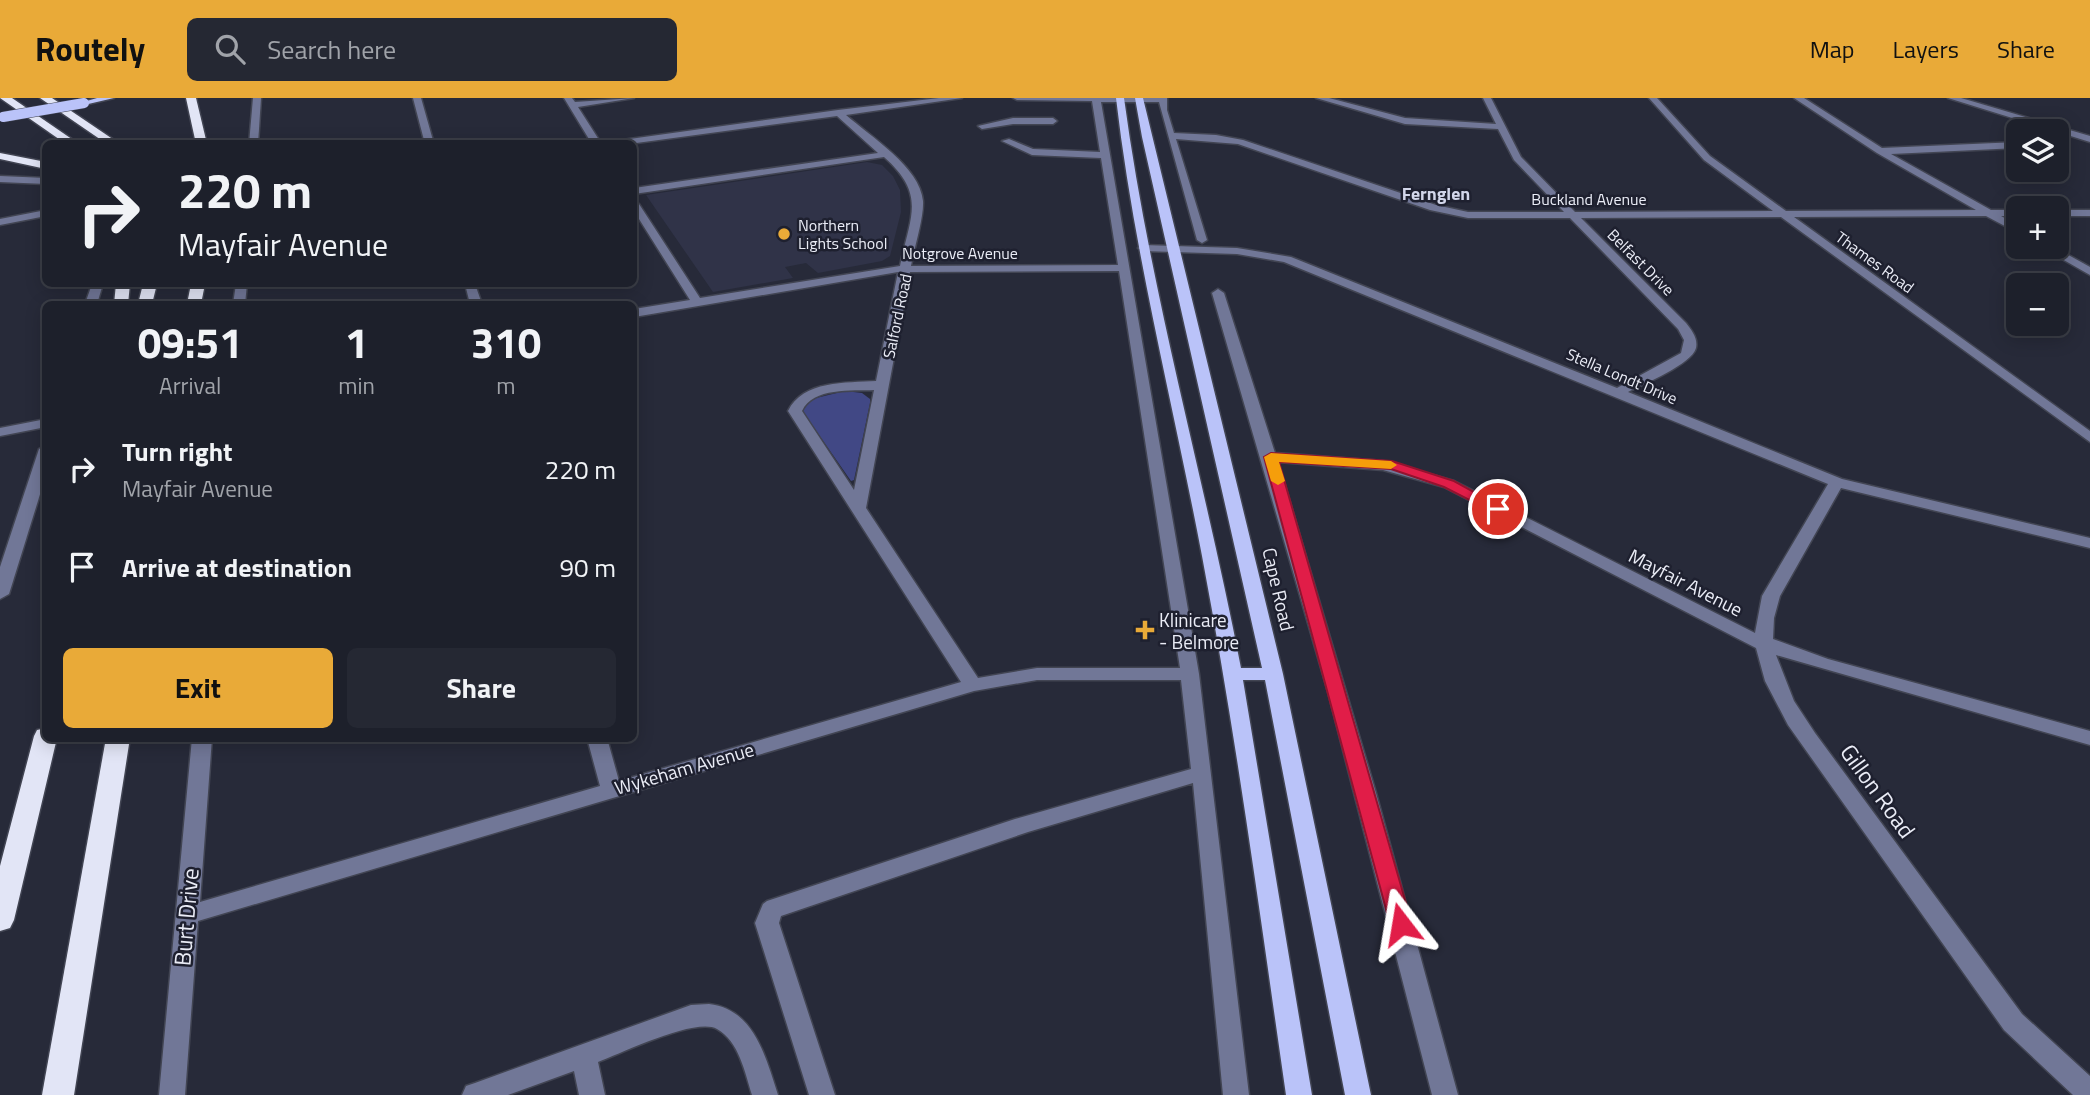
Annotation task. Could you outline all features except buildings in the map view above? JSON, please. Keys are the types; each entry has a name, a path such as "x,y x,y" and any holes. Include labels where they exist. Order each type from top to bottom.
{"highway":[{"path":"5,98 68,140"},
{"path":"45,98 109,140"},
{"path":"191,98 201,140"},
{"path":"0,156 42,165"},
{"path":"0,920 44,742"},
{"path":"58,1095 117,742"}],"main road":[{"path":"1,118 110,98"},
{"path":"1119,99 1143,248 1233,674 1260,830 1299,1095"},
{"name":"Cape Road","path":"1139,99 1274,674 1358,1095"},
{"path":"1233,674 1274,674"}],"street":[{"path":"253,140 257,98"},
{"path":"417,98 429,140"},
{"path":"594,140 570,102 630,98"},
{"path":"635,140 958,98"},
{"path":"1017,98 1163,99 1163,110 1202,240"},
{"path":"1034,121 1042,98"},
{"path":"1320,98 1405,121 1501,127"},
{"name":"Belfast Drive","path":"1487,98 1517,158 1682,326 1690,339 1690,350 1686,355 1617,393"},
{"name":"Thames Road","path":"1653,98 1700,153 2090,439"},
{"path":"1798,98 1880,151 2006,224"},
{"path":"1952,98 2090,139"},
{"path":"1096,99 1190,674 1236,1095"},
{"name":"Salford Road","path":"838,113 888,154 912,181 918,202 858,508"},
{"path":"982,126 1053,121"},
{"name":"Buckland Avenue","path":"1172,136 1240,142 1445,211 1482,215 2006,214"},
{"path":"1006,141 1032,152 1105,155"},
{"path":"1880,151 2006,147"},
{"path":"637,191 888,154"},
{"path":"0,179 42,181"},
{"path":"637,209 697,302"},
{"path":"2069,213 2090,213"},
{"path":"0,222 42,214"},
{"name":"Stella Londt Drive","path":"1143,248 1255,253 1299,262 1837,482 2090,543"},
{"path":"2067,259 2090,272"},
{"name":"Notgrove Avenue","path":"637,312 878,270 1123,268"},
{"name":"Cape Road","path":"1218,293 1271,457 1389,875 1445,1095"},
{"name":"Salford Road","path":"883,385 814,393 796,406 797,416 973,684"},
{"path":"0,432 42,425"},
{"name":"Mayfair Avenue","path":"1271,457 1373,462 1432,477 1763,644 1821,663 2090,738"},
{"path":"0,594 42,462"},
{"name":"Gillon Road","path":"1837,482 1771,596 1765,612 1763,644 1776,687 1796,723 2013,1021 2090,1093"},
{"name":"Wykeham Avenue","path":"186,915 973,684 1038,674 1190,674"},
{"name":"Burt Drive","path":"172,1095 202,742"},
{"path":"598,742 611,789"},
{"path":"822,1095 768,923 771,911 782,905 1023,825 1202,773"},
{"path":"475,1095 691,1016 717,1016 735,1026 752,1058 765,1095"},
{"path":"584,1055 592,1095"}],"shaded area":[{"name":"Northern Lights School","path":"867,162 882,165 893,176 900,190 901,212 890,256 882,261 818,273 806,263 785,267 793,278 713,292 646,195"},
{"path":"845,391 862,393 870,399 854,480 851,481 803,412 803,407 812,399"}],"slow traffic":[{"path":"1278,481 1271,457 1391,465"}],"place":[{"name":"Northern Lights School","path":"784,234"},
{"name":"Klinicare - Belmore","path":"1145,630"}],"district":[{"name":"Fernglen","path":"1436,193"}],"route":[{"path":"1401,924 1271,457 1392,465 1449,484 1498,509"}]}
